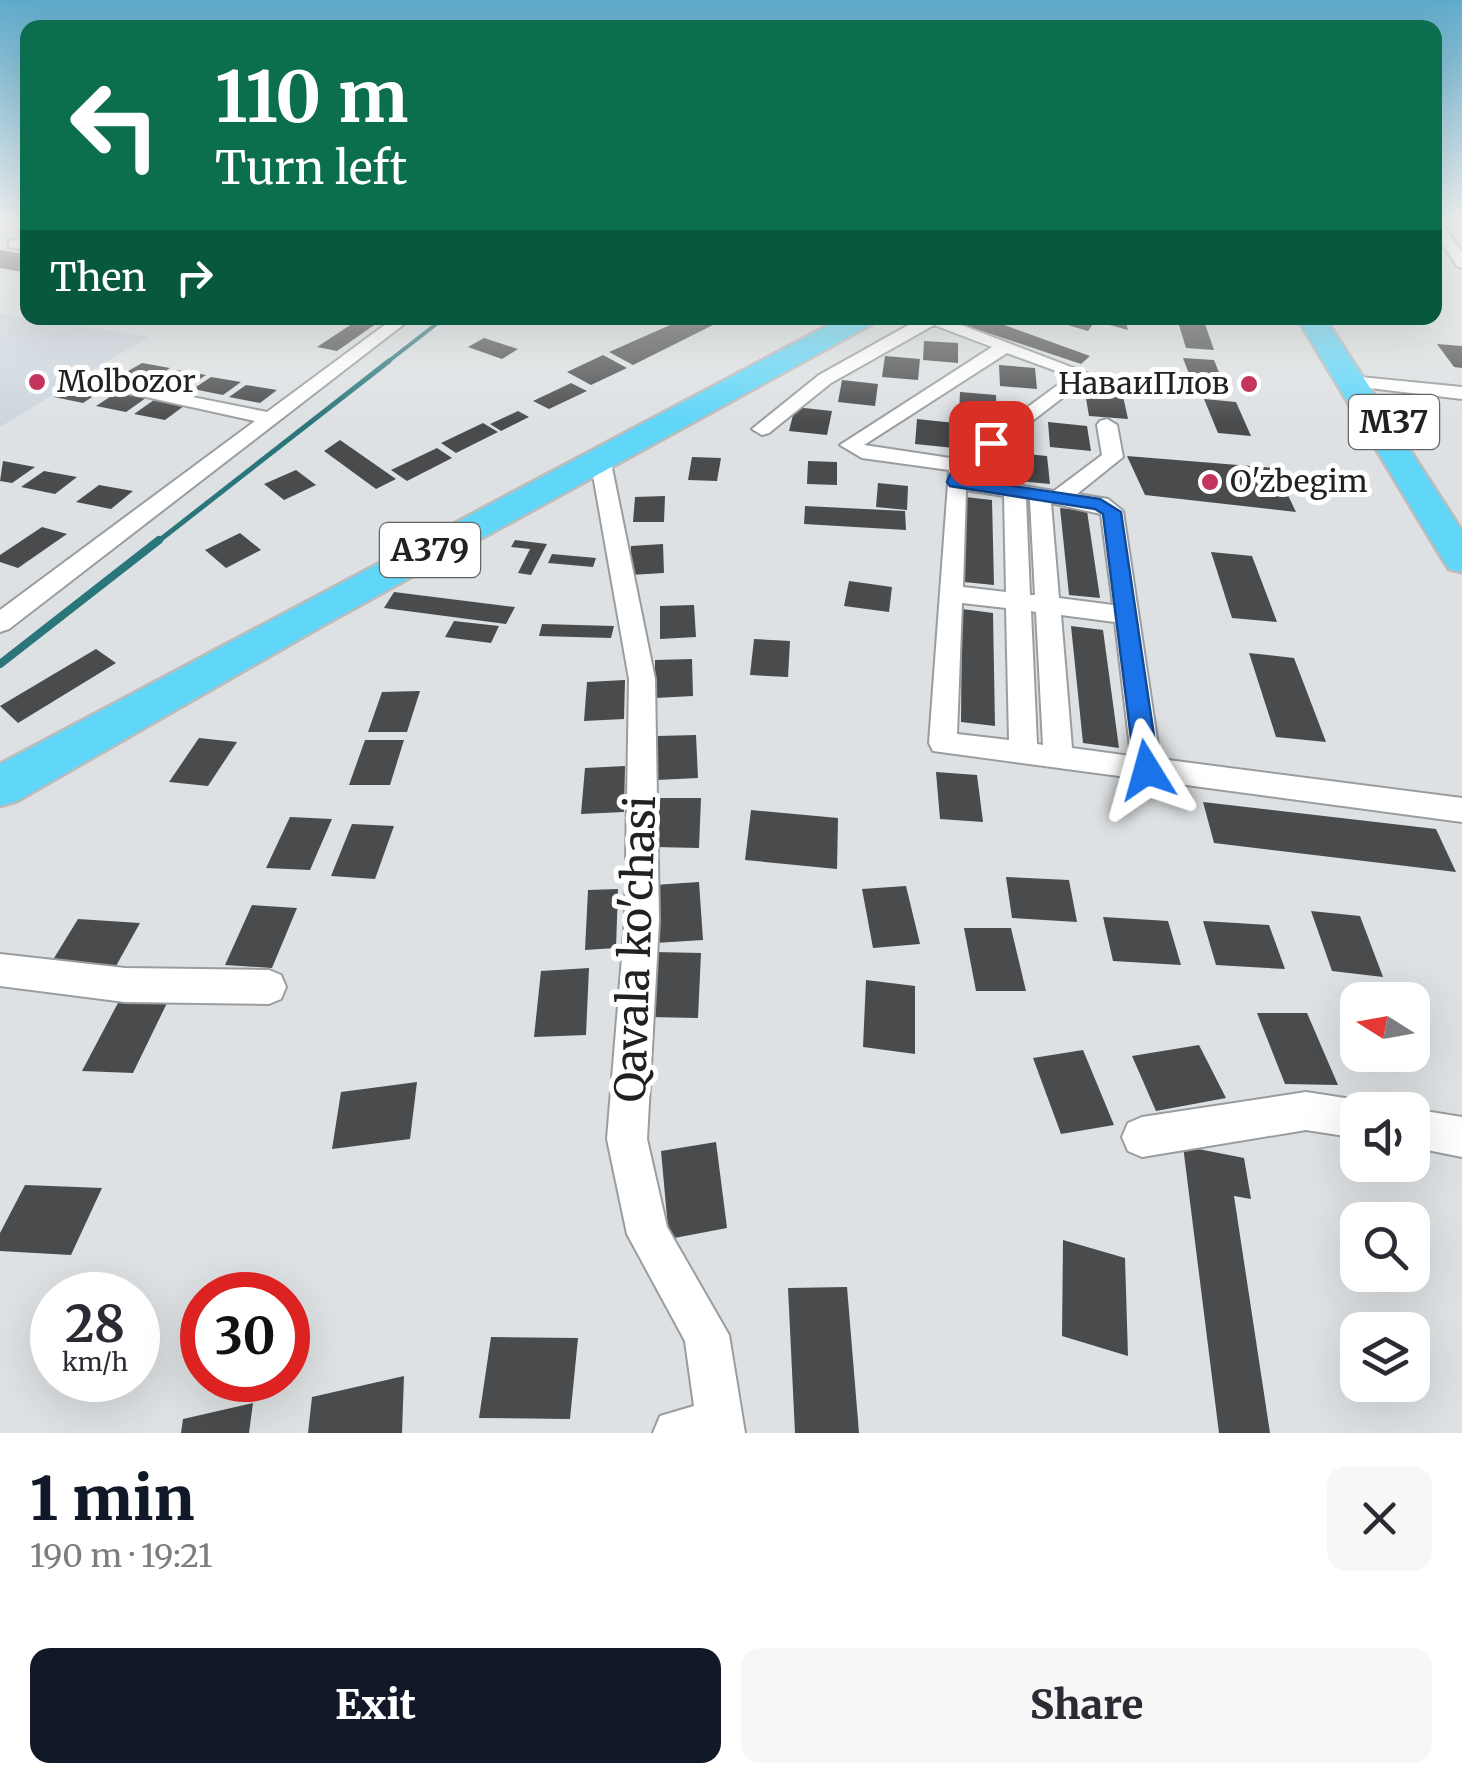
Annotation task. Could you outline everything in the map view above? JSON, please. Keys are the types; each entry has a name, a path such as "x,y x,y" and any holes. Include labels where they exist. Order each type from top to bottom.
{"highway":[{"name":"A379","path":"0,787 849,325"},
{"name":"M37","path":"1315,325 1462,526"},
{"name":"M37","path":"1330,325 1462,560"}],"street":[{"path":"2,616 392,325"},
{"path":"762,429 825,379 919,325"},
{"path":"950,325 1083,374 958,474 943,743 1462,810"},
{"path":"1006,346 850,445 862,452 1038,495 1100,504 1112,512 1147,770"},
{"path":"84,378 268,418"},
{"path":"1359,382 1462,393"},
{"path":"1038,495 1112,456 1107,425"},
{"name":"Qavala ko'chasi","path":"600,458 642,679 642,921 626,1139 648,1234 707,1335 706,1430"},
{"path":"1023,754 1018,602 1038,495"},
{"path":"1038,495 1058,758"},
{"path":"950,593 1126,615"},
{"path":"0,970 125,984 269,987"},
{"path":"1142,1137 1306,1111 1340,1116"},
{"path":"1430,1131 1462,1136"}],"shaded area":[{"name":"Molbozor","path":"0,313 20,316 20,325 74,325 148,337 0,427"}],"building":[{"path":"350,325 374,325 337,351 317,347"},
{"path":"670,325 713,325 633,365 609,352"},
{"path":"964,325 1005,325 1090,356 1081,364"},
{"path":"1068,325 1092,325 1088,331"},
{"path":"1179,325 1205,325 1214,350 1186,348"},
{"path":"484,338 518,349 502,359 468,347"},
{"path":"924,341 958,343 958,363 923,360"},
{"path":"1437,344 1462,346 1462,368 1454,367"},
{"path":"603,355 627,368 591,385 567,372"},
{"path":"885,356 920,359 918,380 882,377"},
{"path":"1183,358 1214,360 1226,390 1194,387"},
{"path":"142,363 170,368 152,380 123,374"},
{"path":"999,365 1035,368 1037,389 1000,386"},
{"path":"177,370 206,375 188,387 159,382"},
{"path":"211,377 241,382 223,395 193,389"},
{"path":"842,380 878,384 875,406 838,402"},
{"path":"571,383 587,391 549,409 533,401"},
{"path":"74,384 103,390 83,403 54,397"},
{"path":"246,385 277,390 260,403 229,397"},
{"path":"960,392 996,395 997,418 959,414"},
{"path":"116,393 146,398 126,412 96,406"},
{"path":"1085,393 1123,396 1128,419 1089,416"},
{"path":"1204,399 1236,402 1251,436 1218,433"},
{"path":"154,400 184,406 165,420 134,414"},
{"path":"795,407 832,411 827,435 789,431"},
{"path":"518,411 529,417 501,431 490,424"},
{"path":"917,419 955,423 954,448 915,444"},
{"path":"1048,422 1087,426 1091,451 1050,447"},
{"path":"483,423 498,432 456,453 441,443"},
{"path":"340,440 396,479 376,489 324,451"},
{"path":"437,448 452,458 407,481 391,470"},
{"path":"1006,452 1047,456 1050,484 1008,480"},
{"name":"O'zbegim","path":"1127,456 1275,468 1296,512 1145,495"},
{"path":"692,457 721,458 717,481 688,480"},
{"path":"3,461 35,467 12,483 0,481"},
{"path":"808,461 837,462 837,485 807,484"},
{"path":"296,470 316,485 284,500 264,484"},
{"path":"44,471 77,477 55,494 21,487"},
{"path":"878,483 908,486 907,510 876,507"},
{"path":"99,485 133,491 111,509 76,502"},
{"path":"665,496 664,522 633,522 635,497"},
{"path":"965,497 992,500 994,585 964,582"},
{"path":"805,506 905,511 906,530 804,524"},
{"path":"1060,508 1087,511 1100,598 1069,595"},
{"path":"42,527 67,534 18,568 0,562 0,555"},
{"path":"240,533 261,550 226,568 205,550"},
{"path":"515,540 547,544 531,575 518,573 530,549 511,547"},
{"path":"663,544 664,573 630,575 631,546"},
{"path":"1211,552 1252,556 1277,622 1232,618"},
{"path":"552,554 596,558 593,567 548,563"},
{"path":"849,581 892,587 889,612 844,606"},
{"path":"394,592 515,607 506,624 384,608"},
{"path":"694,605 696,637 660,639 660,606"},
{"path":"962,609 993,613 995,726 961,722"},
{"path":"454,621 499,626 491,643 445,637"},
{"path":"542,624 614,626 611,638 539,636"},
{"path":"1071,626 1103,630 1119,748 1083,743"},
{"path":"754,639 790,641 788,677 750,675"},
{"path":"96,649 116,663 18,723 0,706"},
{"path":"1249,653 1294,658 1326,742 1276,737"},
{"path":"692,659 693,696 655,698 655,660"},
{"path":"625,680 624,719 584,721 587,682"},
{"path":"420,691 407,732 368,732 382,692"},
{"path":"696,735 698,778 657,780 657,736"},
{"path":"199,738 237,742 208,786 169,782"},
{"path":"365,740 404,740 390,785 349,785"},
{"path":"625,766 624,812 581,814 585,768"},
{"path":"936,772 977,775 983,822 940,819"},
{"path":"659,798 701,798 699,848 655,847"},
{"path":"1203,802 1436,829 1456,872 1214,843"},
{"path":"751,810 838,818 837,869 745,860"},
{"path":"290,817 332,819 310,870 266,868"},
{"path":"352,824 394,826 375,879 331,876"},
{"path":"1006,877 1069,880 1077,922 1012,918"},
{"path":"699,882 703,940 655,943 654,885"},
{"path":"906,886 920,944 873,948 862,889"},
{"path":"618,889 616,948 585,950 588,890"},
{"path":"252,905 297,908 272,968 225,965"},
{"path":"1311,911 1360,916 1383,977 1332,971"},
{"path":"1103,917 1168,921 1181,965 1113,961"},
{"path":"78,919 140,923 116,966 51,963"},
{"path":"1203,921 1269,925 1285,969 1216,965"},
{"path":"964,928 1011,928 1026,991 976,991"},
{"path":"654,952 701,953 698,1018 648,1017"},
{"path":"589,968 586,1035 534,1037 541,971"},
{"path":"866,980 915,986 915,1054 863,1047"},
{"path":"119,1001 167,1003 133,1073 82,1071"},
{"path":"1257,1013 1307,1013 1338,1085 1285,1084"},
{"path":"1199,1045 1226,1098 1156,1111 1132,1056"},
{"path":"1083,1050 1114,1125 1061,1134 1033,1058"},
{"path":"417,1082 410,1139 332,1149 341,1092"},
{"path":"716,1142 727,1228 669,1239 661,1151"},
{"path":"1183,1146 1244,1158 1251,1199 1234,1196 1270,1433 1219,1433"},
{"path":"25,1185 102,1188 71,1255 0,1251 0,1233"},
{"path":"1063,1240 1125,1258 1128,1356 1062,1336"},
{"path":"847,1287 859,1433 795,1433 788,1288"},
{"path":"491,1337 578,1338 570,1419 479,1418"},
{"path":"404,1376 402,1433 308,1433 312,1397"},
{"path":"253,1403 249,1433 181,1433 183,1419"}],"waterway":[{"path":"385,364 435,325"},
{"path":"156,543 389,361"},
{"path":"0,664 159,540"}],"place":[{"name":"Molbozor","path":"37,382"},
{"name":"НаваиПлов","path":"1249,384"},
{"name":"O'zbegim","path":"1210,482"}],"route":[{"path":"991,443 961,466 956,482 1100,504 1112,512 1147,770"}]}
